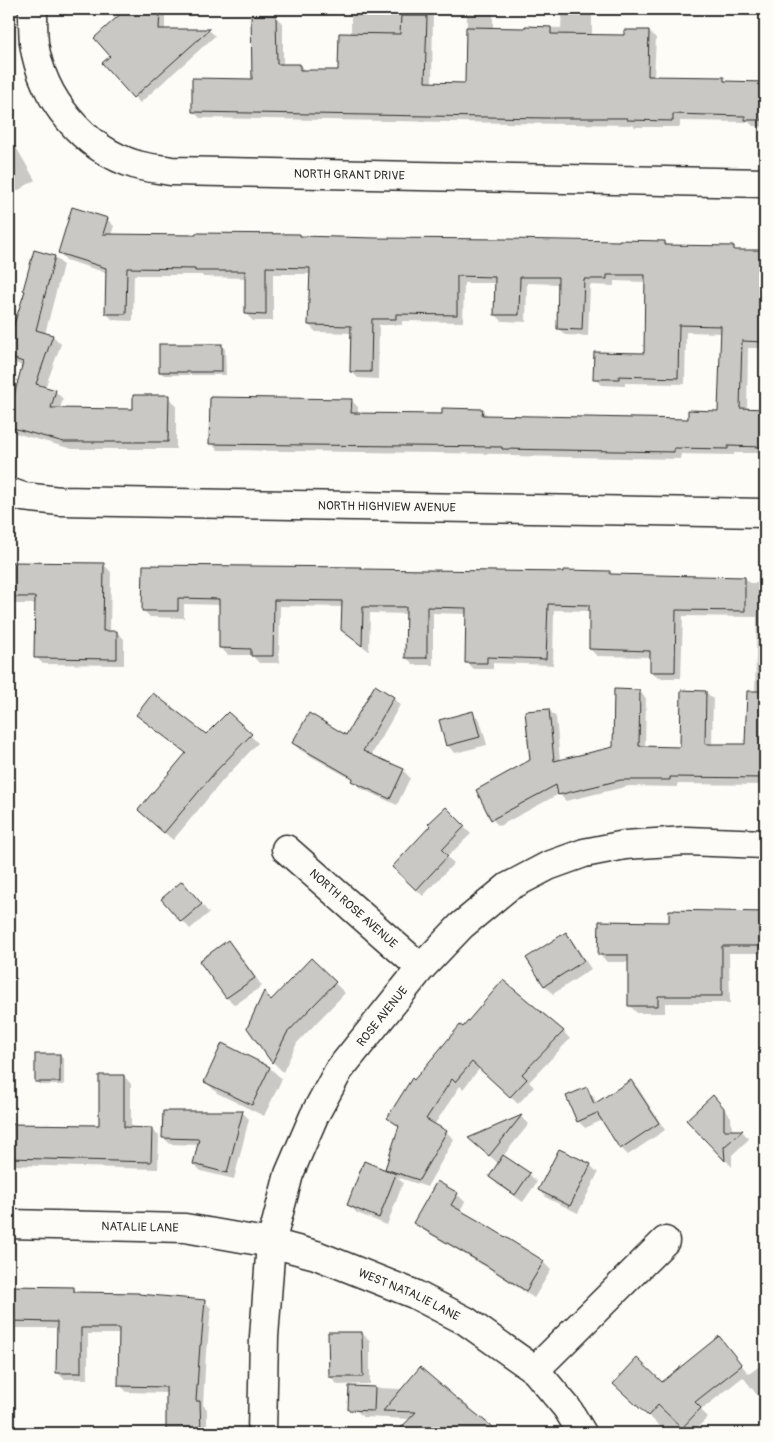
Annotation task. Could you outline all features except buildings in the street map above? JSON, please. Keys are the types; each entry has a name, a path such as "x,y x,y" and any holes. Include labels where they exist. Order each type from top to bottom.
{"street":[{"name":"NORTH GRANT DRIVE","path":"33,9 34,44 54,100 84,136 118,158 137,165 171,171 765,183"},
{"name":"NORTH HIGHVIEW AVENUE","path":"9,492 23,497 60,501 765,513"},
{"name":"ROSE AVENUE","path":"262,1433 264,1337 272,1243 290,1174 314,1116 339,1070 421,968 461,926 508,887 548,866 575,856 625,845 686,842 765,844"},
{"name":"NORTH ROSE AVENUE","path":"286,849 421,968"},
{"name":"NATALIE LANE","path":"9,1224 185,1228 272,1243"},
{"path":"535,1370 665,1241"},
{"name":"WEST NATALIE LANE","path":"272,1243 316,1255 414,1294 466,1321 535,1370 567,1408 582,1433"}]}
